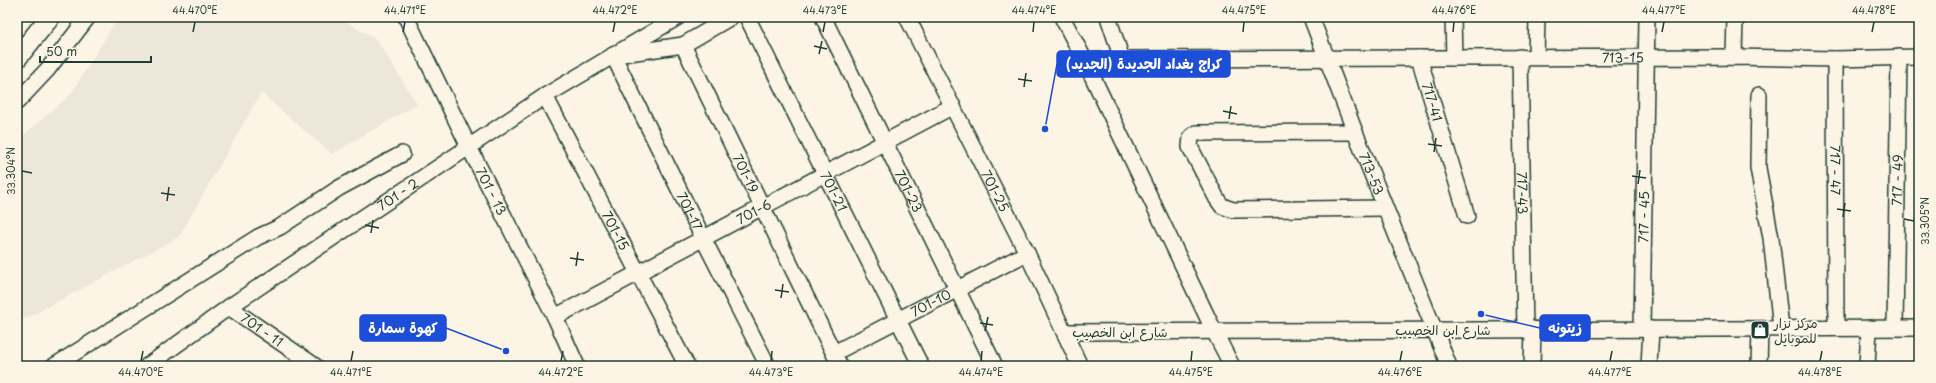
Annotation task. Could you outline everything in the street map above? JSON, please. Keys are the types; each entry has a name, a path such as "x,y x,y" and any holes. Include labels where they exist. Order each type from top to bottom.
{"main road":[{"path":"17,58 50,17"}],"street":[{"path":"17,102 48,69 88,17"},
{"name":"701 - 13","path":"406,17 469,147 555,317 577,366"},
{"name":"701 - 2","path":"156,364 229,308 545,96 678,17"},
{"path":"613,55 683,45 731,17"},
{"name":"701-21","path":"747,17 921,366"},
{"name":"701-23","path":"823,17 995,366"},
{"name":"701-25","path":"907,17 1027,253 1080,366"},
{"path":"1062,17 1232,366"},
{"name":"713-53","path":"1311,17 1385,208 1436,330 1449,366"},
{"path":"1453,17 1454,58"},
{"path":"1536,57 1537,17"},
{"name":"717 - 45","path":"1647,17 1646,329 1649,366"},
{"path":"1734,57 1735,17"},
{"path":"1110,18 1122,59"},
{"name":"701-19","path":"683,45 837,359"},
{"name":"701-17","path":"613,55 768,366"},
{"name":"713-15","path":"1085,62 1122,59 1520,57 1734,57 1835,59 1919,57"},
{"name":"717-43","path":"1520,57 1529,329 1532,366"},
{"name":"717 - 49","path":"1895,328 1899,57"},
{"name":"717-41","path":"1419,58 1467,216"},
{"name":"717 - 47","path":"1835,59 1836,328"},
{"path":"1758,95 1758,168 1771,238 1782,328"},
{"name":"701-15","path":"545,96 687,366"},
{"name":"701-6","path":"555,317 953,106"},
{"path":"1355,132 1196,133 1191,137 1190,146 1217,199 1222,206 1233,210 1385,208"},
{"path":"54,366 258,237 280,227 339,188 402,154"},
{"name":"701-10","path":"837,359 898,320 1027,253"},
{"name":"701 - 11","path":"229,308 315,366"},
{"path":"1759,366 1760,328"},
{"path":"1867,366 1869,328"},
{"name":"شارع ابن الخصيب","path":"1064,332 1919,328"}],"shaded area":[{"path":"118,17 338,17 377,40 417,104 332,154 261,93 179,237 17,323 17,141 71,94"}],"place":[{"name":"كراج بغداد الجديدة (الجديد)","path":"1045,129"},
{"name":"زيتونه","path":"1481,314"},
{"name":"مركز نزار للموبايل","path":"1760,330"},
{"name":"كهوة سمارة","path":"506,351"}]}
